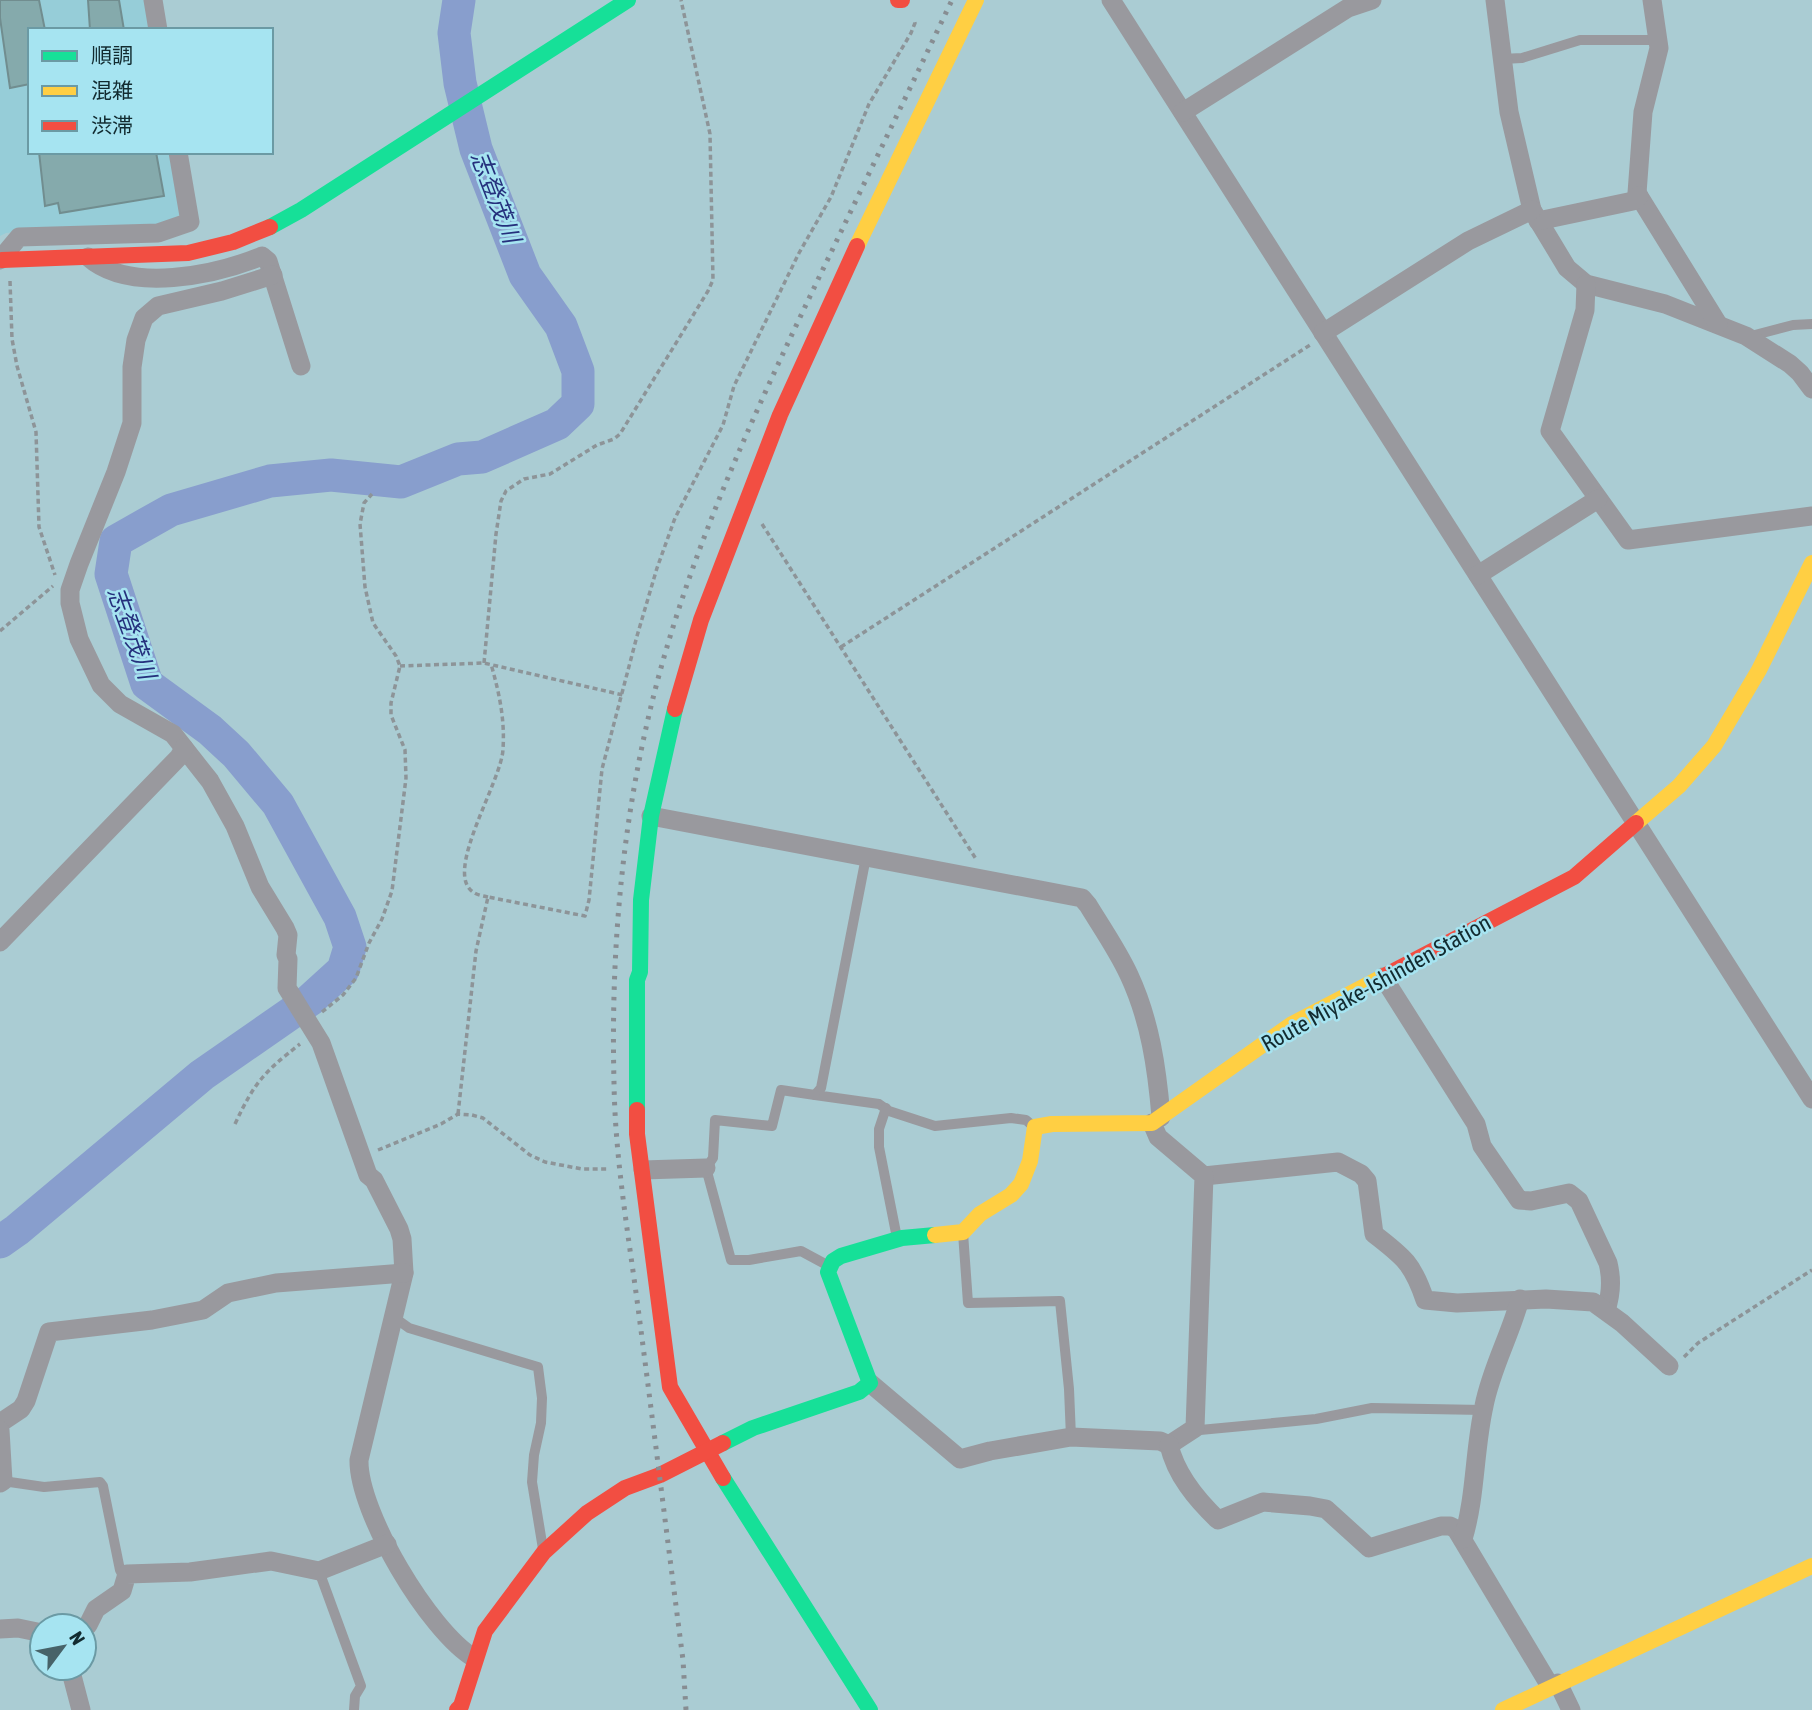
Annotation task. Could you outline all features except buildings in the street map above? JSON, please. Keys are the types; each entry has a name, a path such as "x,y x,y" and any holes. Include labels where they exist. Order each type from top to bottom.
{"street":[{"path":"153,0 158,28"},
{"path":"4,260 188,253 210,250 276,225 628,0"},
{"path":"870,1710 706,1452 670,1387 637,1126 637,980 640,972 641,900 660,768 687,660 780,415 916,122 976,0"},
{"path":"1111,0 1812,1099"},
{"path":"1183,112 1348,8 1372,0"},
{"path":"1495,0 1509,112 1535,216 1567,268 1586,284 1665,304 1746,336 1790,364 1812,389"},
{"path":"1652,0 1658,48 1642,123 1639,196 1718,324"},
{"path":"4,260 19,237 158,233 190,222 178,154"},
{"path":"1324,334 1468,241 1535,216 1633,201 1639,196"},
{"path":"88,257 99,267 113,273 164,278 223,269 262,256 268,261 273,275 300,366"},
{"path":"273,275 222,291 158,306 144,318 136,340 132,367 132,423 71,590 70,603 79,639 101,685 120,704 164,728 210,781 223,802 260,887 288,935 287,988 311,1025 330,1063 368,1175 374,1180 402,1239 404,1273 359,1460 365,1499 401,1573 436,1622 474,1658"},
{"path":"1586,284 1585,310 1550,431 1628,540 1812,516"},
{"path":"1478,575 1598,499"},
{"name":"Route Miyake-Ishinden Station","path":"1156,1120 1292,1024 1574,877 1679,786 1714,746 1755,679 1812,563"},
{"path":"0,942 179,757 184,748"},
{"path":"651,816 1082,898 1128,972 1137,994 1155,1058 1158,1137 1204,1175 1338,1162 1361,1174 1367,1181 1374,1234 1407,1260 1425,1300 1457,1303 1566,1299 1593,1302 1606,1310 1669,1366"},
{"path":"1383,977 1476,1124 1482,1146 1514,1196 1526,1202 1569,1193 1579,1201 1608,1263 1610,1300 1606,1310"},
{"path":"1156,1120 1035,1127 1031,1140 1031,1162 1019,1186 1010,1196 978,1216 963,1232 897,1239 841,1256 829,1267 828,1272 870,1383 960,1460 990,1451 1071,1437 1160,1441 1169,1445"},
{"path":"643,1170 706,1168"},
{"path":"1169,1445 1195,1428 1204,1175"},
{"path":"0,1423 21,1409 26,1401 49,1332 152,1320 203,1310 228,1293 276,1283 404,1273"},
{"path":"1463,1539 1471,1511 1483,1410 1489,1385 1520,1299"},
{"path":"457,1710 485,1631 544,1552 587,1513 625,1488 660,1475 753,1428 859,1392 870,1383"},
{"path":"0,1430 1,1482"},
{"path":"1169,1445 1172,1461 1197,1499 1218,1520 1263,1502 1326,1509 1369,1548 1441,1526 1456,1529 1571,1710"},
{"path":"94,1612 122,1591 127,1574 190,1572 271,1561 319,1571 387,1544"},
{"path":"1503,1710 1812,1566"},
{"path":"0,1629 28,1630"},
{"path":"74,1682 81,1710"},
{"path":"465,1690 476,1710"}],"lane":[{"path":"1502,60 1522,58 1580,40 1658,40"},
{"path":"1746,336 1793,325 1812,324"},
{"path":"815,1095 821,1088 866,857"},
{"path":"829,1267 801,1251 749,1260 731,1260 706,1168 713,1158 715,1120 772,1126 781,1090 880,1104 915,1121 935,1126 1011,1118 1026,1120 1035,1127"},
{"path":"886,1108 879,1129 879,1147 897,1239"},
{"path":"963,1232 968,1303 1060,1301 1071,1437"},
{"path":"395,1318 409,1328 538,1367 541,1423 532,1482 544,1552"},
{"path":"1195,1428 1200,1430 1316,1419 1372,1408 1483,1410"},
{"path":"1,1482 44,1487 100,1482 120,1570 125,1581"},
{"path":"319,1571 361,1686 355,1696 354,1710"}],"path":[{"path":"484,663 496,534 501,501 506,491 524,479 550,474 620,434 713,280 710,134 681,0"},
{"path":"491,664 502,702 503,750 499,774 472,837 463,866 467,886 473,892 488,898 585,916 589,900 601,778 640,625 675,518 718,435 734,386 799,253 831,197 869,104 911,33 915,23 904,4"},
{"path":"0,631 48,588 58,584 39,527 36,432 23,394 12,339 4,260"},
{"path":"841,647 1324,334"},
{"path":"235,1124 251,1090 259,1080 343,995 356,978 392,891 406,778 405,750 391,715 400,666 373,623 365,587 360,524 365,503 372,494"},
{"path":"747,501 988,879"},
{"path":"400,666 484,663 623,695"},
{"path":"458,1114 477,951 488,898"},
{"path":"374,1180 373,1155 379,1149 441,1124 458,1114 483,1118 530,1155 545,1163 582,1169 607,1169"},
{"path":"1669,1366 1691,1352 1698,1343 1812,1269"}],"shaded area":[{"path":"0,0 145,0 151,28 28,28 28,154 171,154 182,210 175,221 146,229 43,229 0,236"}],"waterway":[{"name":"志登茂川","path":"0,1242 202,1075 310,1000 343,970 350,947 340,917 278,804 236,754 210,730 147,684 111,574 116,541 171,510 270,481 331,475 401,482 458,459 482,457 557,424 578,404 578,371 561,326 525,275 476,149 460,83 454,33 459,0"}],"railway":[{"path":"686,1710 683,1660 623,1199 615,1111 613,1038 616,948 630,815 637,771 660,671 677,614 717,504 788,343 952,0"}],"traffic: fast":[{"path":"270,227 301,210 628,0"},
{"path":"637,1110 637,980 640,972 641,900 651,816 675,709"},
{"path":"723,1443 753,1428 859,1392 870,1383 828,1272 833,1261 841,1256 902,1238 935,1235"},
{"path":"723,1478 870,1710"}],"traffic: slow":[{"path":"857,246 976,0"},
{"path":"1636,823 1679,786 1714,746 1759,670 1812,563"},
{"path":"935,1235 963,1232 980,1214 1011,1195 1021,1184 1030,1161 1035,1127 1052,1124 1152,1123 1292,1024 1384,976"},
{"path":"1503,1710 1812,1566"}],"traffic: jam":[{"path":"2,260 188,253 233,242 270,227"},
{"path":"675,709 701,620 780,415 857,246"},
{"path":"1384,976 1574,877 1636,823"},
{"path":"637,1110 637,1134 670,1387 723,1478"},
{"path":"457,1710 461,1706 485,1631 544,1552 587,1513 625,1488 660,1475 723,1443"}]}
